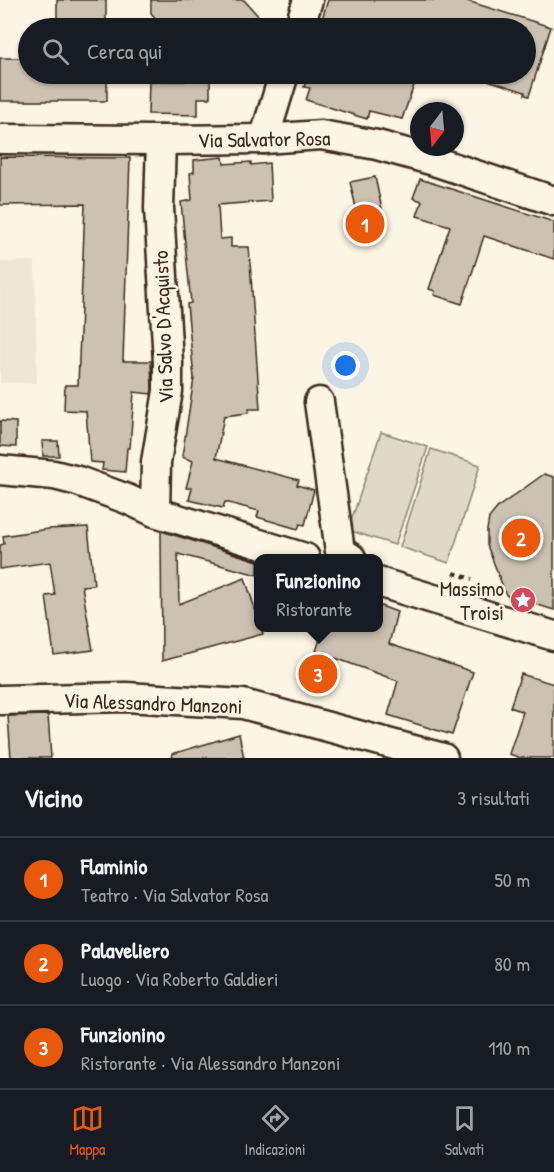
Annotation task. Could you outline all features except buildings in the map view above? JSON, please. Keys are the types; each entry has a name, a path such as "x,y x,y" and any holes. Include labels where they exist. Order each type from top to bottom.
{"street":[{"path":"302,18 308,0"},
{"path":"264,139 281,84"},
{"name":"Via Salvator Rosa","path":"0,139 264,139 321,135 377,145 431,160 554,201"},
{"name":"Via Salvo D'Acquisto","path":"155,512 156,462 166,407 168,372 159,219 161,140"},
{"path":"319,402 340,552 344,554"},
{"path":"0,470 78,481 155,512 291,554"},
{"path":"384,581 554,636"},
{"name":"Via Alessandro Manzoni","path":"0,700 126,697 243,704 443,758"}],"path":[{"path":"454,573 472,579"}],"shaded area":[{"path":"35,261 37,383 0,383 0,262"},
{"path":"381,432 428,447 395,545 348,530"},
{"path":"431,449 480,465 449,563 400,547"}],"place":[{"name":"Flaminio","path":"365,224"},
{"name":"Palaveliero","path":"521,538"},
{"name":"Massimo Troisi","path":"523,600"},
{"name":"Funzionino","path":"318,674"}]}
